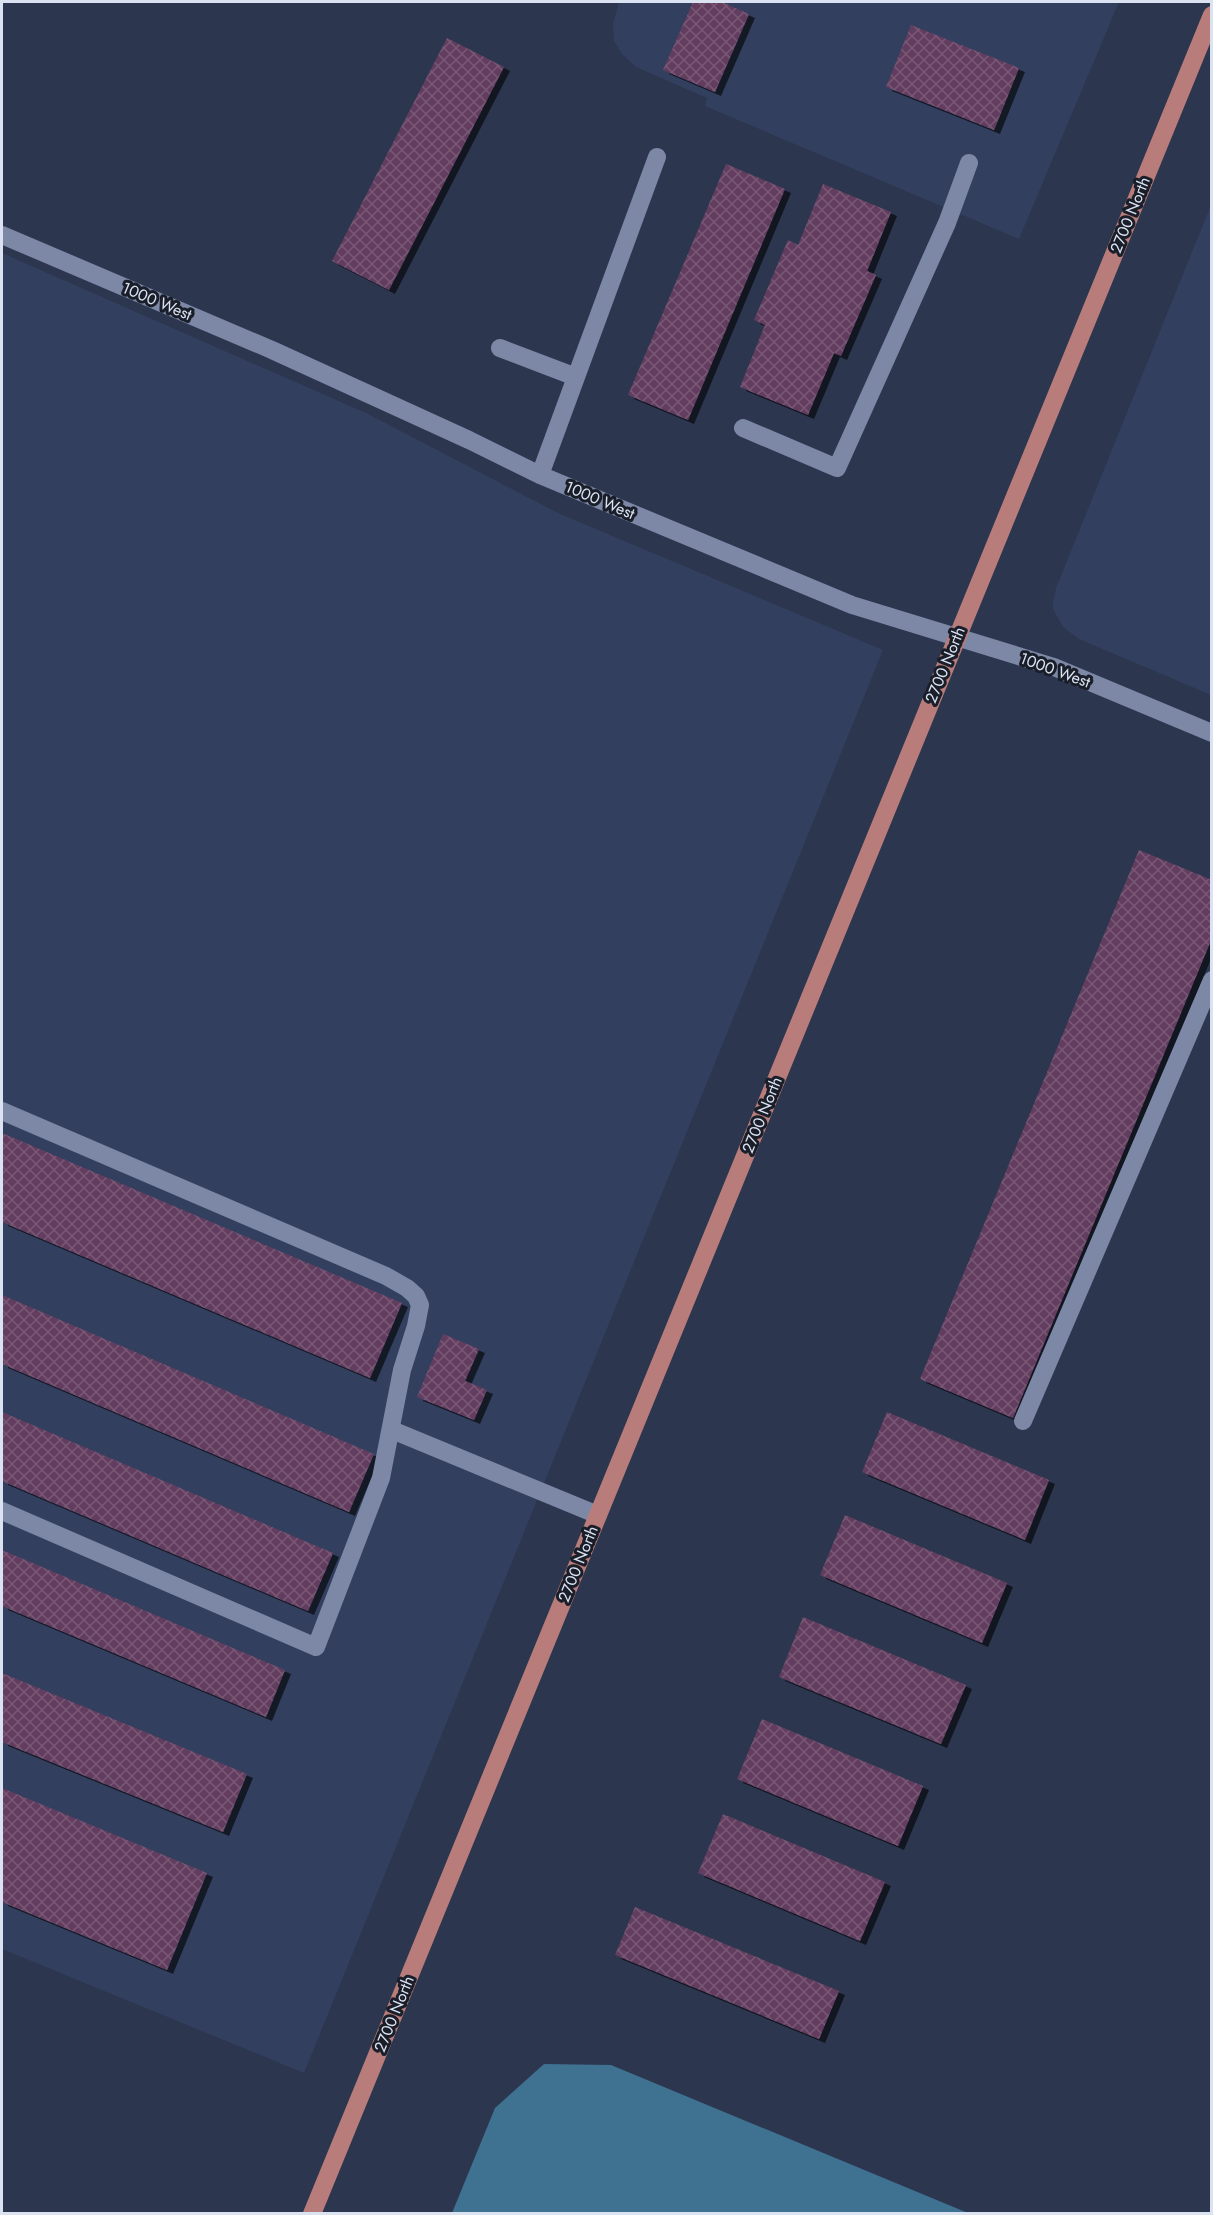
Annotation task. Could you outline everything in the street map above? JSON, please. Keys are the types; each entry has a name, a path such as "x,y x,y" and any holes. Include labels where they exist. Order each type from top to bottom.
{"main road":[{"path":"1200,2 1210,20"},
{"name":"2700 North","path":"312,2214 1210,20"}],"street":[{"path":"540,475 657,157"},
{"path":"743,428 837,468 948,223 969,163"},
{"name":"1000 West","path":"2,235 272,350 470,440 540,475 868,612 1054,668 1212,734"},
{"path":"500,348 576,377"},
{"path":"1023,1421 1212,980"},
{"path":"2,1111 386,1276 407,1288 416,1296 420,1305 402,1370 381,1478 316,1647 2,1511"},
{"path":"392,1430 598,1515"}],"shaded area":[{"path":"619,2 1119,2 1019,239 705,106 707,98 636,67 622,54 614,41 613,24"},
{"path":"1211,205 1212,695 1079,639 1063,627 1053,609 1056,588"},
{"path":"2,253 366,413 558,513 883,650 304,2073 2,1949"},
{"path":"544,2064 611,2065 968,2213 452,2213 495,2108"}],"building":[{"path":"693,2 722,2 749,14 715,92 663,70"},
{"path":"911,25 1019,68 994,130 886,87"},
{"path":"447,38 504,67 389,290 332,261"},
{"path":"726,164 785,189 688,420 628,395"},
{"path":"823,184 891,212 867,271 876,275 841,356 834,353 808,415 740,387 765,325 754,320 788,240 798,245"},
{"path":"1139,850 1212,880 1212,938 1013,1418 920,1379"},
{"path":"2,1133 402,1303 370,1378 2,1222"},
{"path":"2,1295 374,1454 349,1512 2,1364"},
{"path":"443,1334 479,1349 465,1381 487,1390 474,1420 417,1397"},
{"path":"2,1412 333,1553 308,1611 2,1481"},
{"path":"887,1412 1049,1480 1025,1540 862,1472"},
{"path":"845,1515 1007,1583 982,1643 820,1575"},
{"path":"2,1550 285,1670 266,1717 2,1606"},
{"path":"803,1617 966,1685 941,1744 779,1677"},
{"path":"2,1673 247,1774 223,1832 2,1742"},
{"path":"762,1719 923,1786 898,1846 737,1779"},
{"path":"2,1788 207,1873 167,1970 2,1902"},
{"path":"723,1814 885,1882 860,1941 698,1873"},
{"path":"635,1907 839,1991 819,2039 615,1955"}]}
